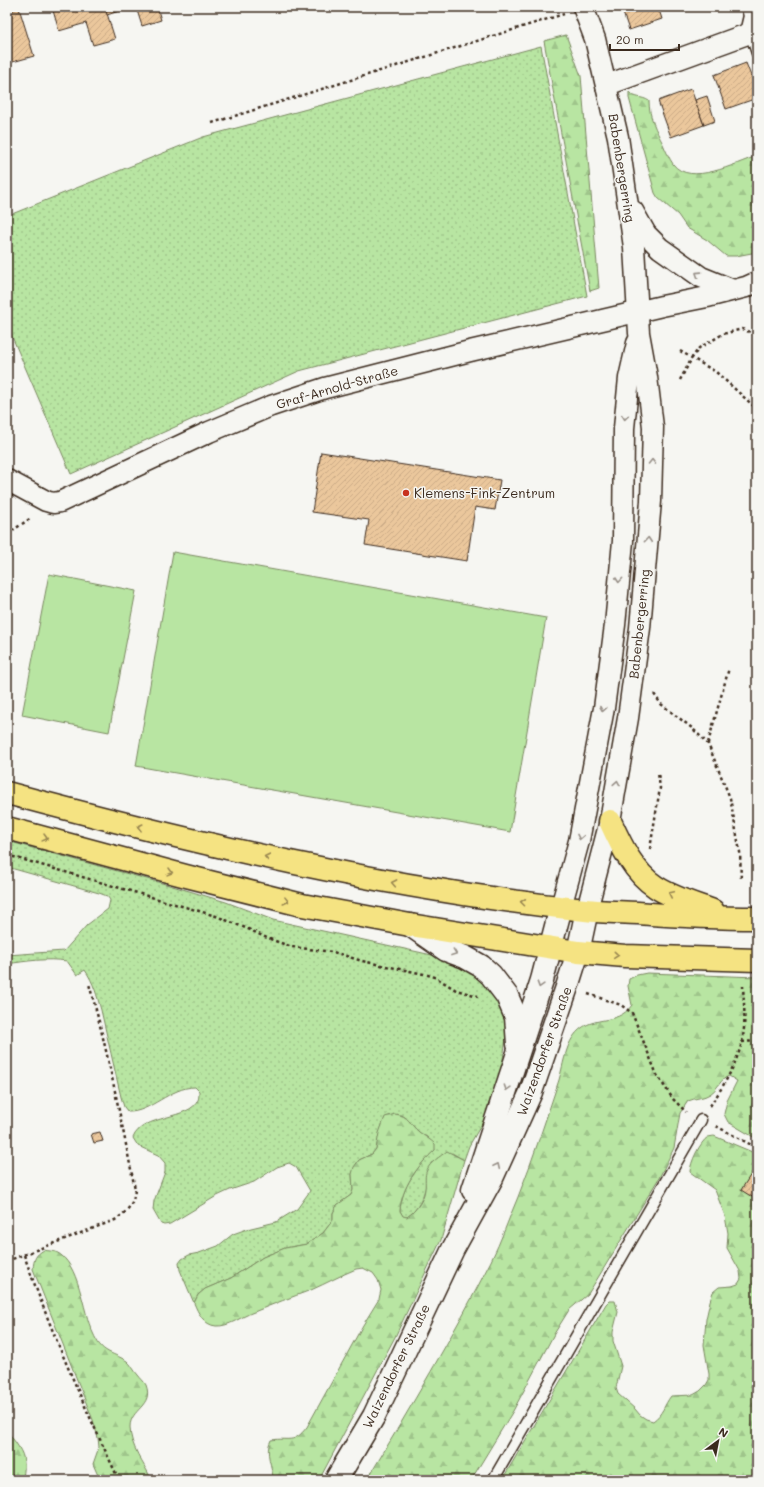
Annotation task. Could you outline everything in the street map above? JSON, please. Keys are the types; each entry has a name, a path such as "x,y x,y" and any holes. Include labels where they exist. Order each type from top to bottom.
{"main road":[{"path":"7,793 84,814 309,867 401,884 495,899 587,910 757,918"},
{"path":"610,821 627,856 655,887 672,896 733,918"},
{"path":"7,828 186,876 302,905 410,925 578,952 633,956 757,960"},
{"name":"Waizendorfer Straße","path":"453,1250 542,980 561,907"},
{"name":"Waizendorfer Straße","path":"336,1480 374,1416 453,1250 492,1178 531,1092 565,995 578,952 587,910"},
{"path":"410,925 446,950 465,957 491,975 507,996 516,1018 519,1051"}],"street":[{"path":"607,85 750,33 754,16 752,7"},
{"name":"Babenbergerring","path":"583,8 595,39 618,137 634,247 639,333 647,377 653,427 651,501 640,628 628,718 610,821 587,910"},
{"path":"628,202 646,234 660,248 701,277 733,290"},
{"name":"Graf-Arnold-Straße","path":"46,502 53,503 66,500 209,432 271,406 325,388 470,351 733,290 757,282"},
{"name":"Babenbergerring","path":"561,907 579,841 604,708 615,625 623,541 624,428 629,378 639,333"},
{"path":"7,480 46,502"}],"lane":[{"path":"750,33 757,53"},
{"path":"493,1480 701,1120"}],"path":[{"path":"212,123 583,8"},
{"path":"680,380 699,348 723,334 742,329 757,335"},
{"path":"680,351 716,372 757,410"},
{"path":"7,534 36,514 46,502"},
{"path":"708,744 729,668"},
{"path":"654,687 654,694 661,704 692,728 708,744 730,798 740,852 741,880"},
{"path":"646,878 660,788 658,773"},
{"path":"7,855 216,916 292,947 333,952 362,961 424,974 435,978 456,990"},
{"path":"7,1261 115,1220 130,1206 134,1196 135,1189 98,1015 89,984"},
{"path":"701,1120 726,1083 742,1042 744,1022 743,986"},
{"path":"621,1005 632,1013 657,1075 673,1099 688,1114 757,1148"},
{"path":"742,1042 757,1041"},
{"path":"24,1255 79,1395 119,1480"}],"green space":[{"path":"566,35 581,76 599,288 590,291 544,41"},
{"path":"541,46 587,296 299,371 71,474 7,325 7,216 203,137"},
{"path":"629,92 634,96 644,98 649,101 650,112 655,128 673,164 681,171 702,173 714,171 757,156 757,252 736,256 726,256 707,240 687,228 678,215 658,198 655,193 629,98"},
{"path":"173,552 546,618 510,832 136,766"},
{"path":"49,574 136,591 109,732 22,715"},
{"path":"7,841 169,885 226,902 273,920 441,957 462,964 488,984 504,1013 507,1031 502,1066 497,1085 484,1120 469,1146 464,1160 452,1153 431,1163 424,1193 418,1206 407,1217 403,1217 400,1211 401,1202 407,1186 422,1163 435,1150 427,1137 414,1128 402,1115 385,1118 376,1149 372,1154 359,1160 352,1174 353,1190 351,1195 337,1205 333,1213 333,1220 323,1233 307,1244 285,1248 263,1257 231,1278 205,1289 198,1295 194,1303 180,1270 179,1263 182,1259 189,1255 218,1246 233,1234 276,1222 297,1209 310,1191 296,1167 289,1163 277,1167 254,1182 215,1197 170,1224 161,1224 153,1210 154,1201 165,1172 165,1163 158,1155 138,1146 133,1138 138,1130 146,1125 186,1111 193,1106 198,1099 199,1091 195,1087 186,1088 169,1095 144,1109 128,1112 124,1107 121,1097 97,995 85,970 77,975 67,961 59,960 37,960 7,964 7,955 64,951 87,925 108,909 110,900 107,896 99,893 7,867"},
{"path":"647,973 757,977 757,1139 728,1122 724,1114 727,1101 737,1081 729,1076 723,1079 710,1094 688,1101 680,1113 674,1148 659,1178 588,1294 569,1310 554,1334 513,1411 471,1480 367,1480 415,1399 477,1289 495,1253 534,1154 570,1042 580,1029 587,1025 611,1019 626,1012 632,1005 628,986 629,979 637,975"},
{"path":"395,1114 407,1118 419,1132 435,1144 435,1150 422,1163 407,1186 401,1202 400,1211 403,1216 407,1217 410,1215 421,1201 424,1193 426,1172 428,1167 433,1162 447,1151 464,1160 441,1240 395,1337 319,1480 273,1480 268,1450 271,1440 294,1438 302,1433 307,1427 379,1299 381,1290 378,1280 373,1273 363,1268 356,1269 311,1290 275,1303 221,1326 212,1325 205,1321 194,1303 198,1295 205,1289 231,1278 263,1257 285,1248 307,1244 323,1233 333,1220 333,1213 337,1205 351,1195 353,1190 352,1174 354,1167 359,1160 372,1154 376,1149 379,1133 385,1117"},
{"path":"714,1136 757,1154 757,1480 502,1480 609,1301 615,1301 618,1312 613,1332 613,1341 621,1366 616,1388 618,1394 640,1415 653,1421 661,1412 671,1396 693,1395 706,1385 709,1380 709,1374 704,1345 706,1319 710,1301 713,1292 719,1287 738,1284 741,1279 740,1271 727,1248 728,1233 725,1216 715,1190 690,1172 694,1158 702,1143 708,1137"},
{"path":"44,1250 56,1252 64,1258 70,1266 79,1288 89,1324 96,1340 107,1351 127,1361 146,1385 148,1392 147,1398 131,1421 130,1427 132,1441 152,1480 100,1480 93,1464 99,1447 93,1420 33,1269 36,1258"},
{"path":"7,1431 18,1446 24,1459 23,1480 7,1480"}],"building":[{"path":"52,7 105,7 115,39 93,45 86,23 59,31"},
{"path":"105,7 131,7 107,15"},
{"path":"136,7 157,7 161,20 142,26"},
{"path":"621,7 658,7 662,19 629,30"},
{"path":"19,8 34,56 9,63 7,57 7,12"},
{"path":"746,63 751,76 757,74 757,98 726,109 714,75"},
{"path":"691,89 704,125 671,137 658,101"},
{"path":"707,96 715,121 704,125 695,100"},
{"name":"Klemens-Fink-Zentrum","path":"321,452 500,480 495,510 475,507 467,561 365,545 369,520 312,512"},
{"path":"100,1132 103,1141 94,1143 91,1134"},
{"path":"753,1171 757,1174 757,1200 741,1190"}],"place":[{"name":"Klemens-Fink-Zentrum","path":"406,493"}]}
